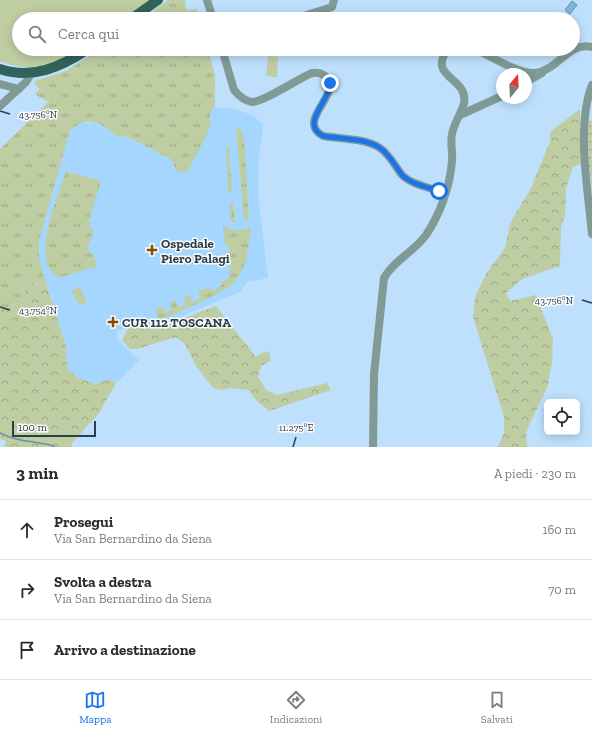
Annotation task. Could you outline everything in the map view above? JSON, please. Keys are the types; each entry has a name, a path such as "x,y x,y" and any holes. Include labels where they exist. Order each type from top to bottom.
{"main road":[{"path":"141,12 158,0"},
{"path":"0,69 13,73 31,74 63,64 76,56"}],"street":[{"path":"207,0 211,12"},
{"path":"316,12 332,7 334,0"},
{"path":"580,48 586,46 592,47"},
{"path":"224,56 234,90 238,95 252,102 263,99 312,73 317,72 322,74 329,80 330,87 315,118 316,130 319,134 323,136 367,142 376,146 386,153 406,178 412,182 439,191"},
{"path":"373,447 374,374 384,278 389,269 425,236 433,224 450,182 452,135 464,103 463,93 459,86 445,74 442,66 443,56"},
{"path":"490,56 523,71 535,73 546,70"},
{"path":"532,78 566,56"},
{"path":"0,106 26,82 31,74"},
{"path":"0,84 19,89"},
{"path":"592,85 585,114 585,168 592,234"},
{"path":"460,115 496,99"}],"shaded area":[{"path":"572,1 577,5 572,12 565,10"},
{"name":"Ospedale Piero Palagi","path":"213,107 235,109 252,115 263,124 259,154 258,195 268,278 247,282 240,292 156,327 142,322 118,331 116,338 139,360 116,383 109,379 95,384 79,378 68,370 67,349 39,259 39,241 70,130 82,123 96,123 104,126 120,138 124,135 172,160 176,171 200,147 210,127 210,116"}],"green space":[{"path":"0,0 150,0 132,12 12,12 12,56 66,56 50,63 31,67 21,67 0,61"},
{"path":"168,0 185,0 186,10 197,9 198,12 152,12"},
{"path":"89,56 210,56 215,75 215,107 213,107 210,116 210,127 187,173 176,171 172,160 124,135 120,138 98,123 82,123 70,130 39,241 39,259 48,289 29,282 20,284 29,298 12,306 0,309 0,149 49,101 44,100 35,94 40,89 35,84 35,81 66,71"},
{"path":"268,56 278,57 277,77 266,76"},
{"path":"580,109 581,164 573,167 566,188 565,215 561,227 560,266 522,279 506,293 510,301 536,295 553,339 552,363 547,388 526,433 527,447 498,447 504,433 504,417 473,317 475,297 486,274 505,248 510,223 530,190 550,142 550,132"},
{"path":"592,120 592,190 587,122"},
{"path":"236,127 240,128 244,136 249,220 244,220"},
{"path":"226,146 229,147 232,193 228,192"},
{"path":"66,171 101,181 89,221 91,221 89,228 94,230 87,251 92,253 98,266 58,278 47,263 45,252 51,217"},
{"path":"229,202 233,204 236,223 231,221"},
{"path":"223,225 229,229 236,230 251,227 246,261 239,276 231,286 159,321 156,309 162,306 165,312 172,310 170,304 175,300 179,307 186,305 184,298 190,295 192,302 200,299 198,293 199,291 209,288 213,291 222,285 221,282 230,278 229,246 225,245"},
{"path":"29,282 48,289 67,349 66,354 68,370 79,378 95,384 109,379 116,383 99,413 72,443 72,447 4,447 6,441 0,439 0,309 12,306 29,298 20,284"},
{"path":"80,287 87,302 80,305 71,291"},
{"path":"216,306 256,357 266,351 270,354 270,361 261,366 258,376 266,390 277,395 327,383 331,390 269,411 256,400 249,390 230,388 222,390 213,388 196,366 185,344 176,337 137,349 130,349 122,340 128,329 135,325 143,323 157,328"}],"waterway":[{"path":"0,433 16,439 48,444 55,447"}],"place":[{"name":"Ospedale Piero Palagi","path":"152,250"},
{"name":"CUR 112 TOSCANA","path":"113,322"}],"route":[{"path":"330,83 327,96 315,118 316,130 319,134 323,136 367,142 376,146 386,153 406,178 412,182 439,191"}]}
